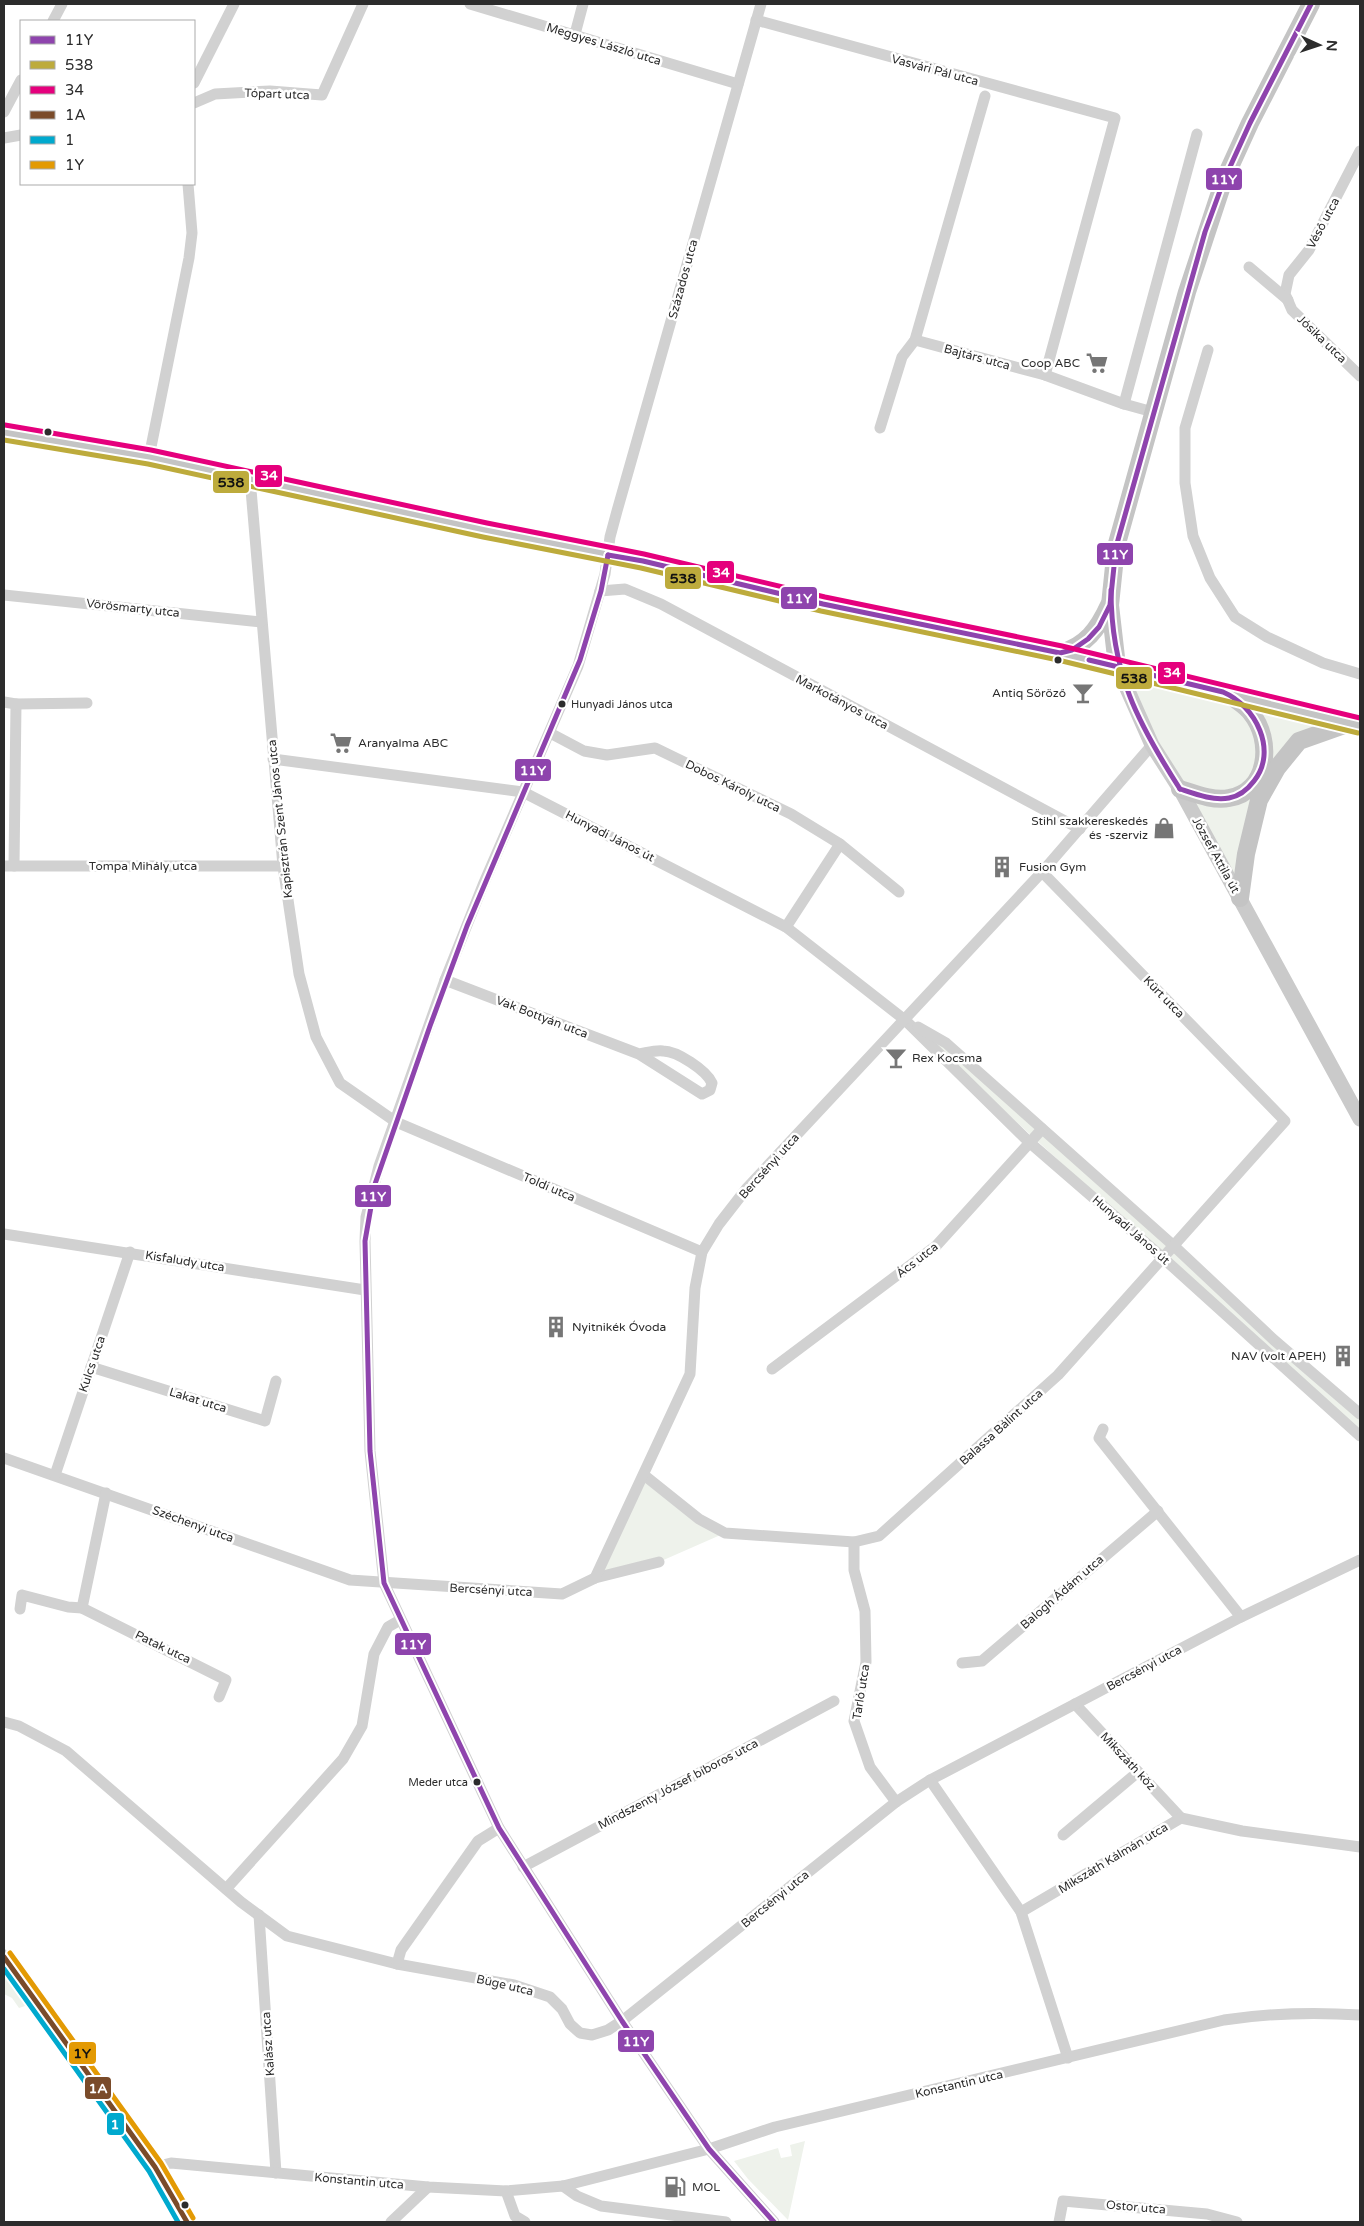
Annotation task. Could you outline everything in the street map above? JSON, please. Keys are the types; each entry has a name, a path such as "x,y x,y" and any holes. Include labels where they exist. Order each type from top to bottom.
{"main road":[{"path":"1117,666 1110,605 1116,546 1186,292 1224,180 1250,123 1311,4"},
{"path":"4,432 149,457 608,556 644,562 823,604 1117,666 1355,725"},
{"path":"1060,653 1072,650 1088,639 1099,627 1110,605"},
{"path":"1180,789 1213,798 1230,798 1243,793 1257,780 1264,767 1264,744 1252,713 1232,696"},
{"path":"1240,898 1246,854 1259,800 1277,768 1299,741 1355,725"}],"street":[{"path":"54,20 62,4"},
{"path":"195,81 234,4"},
{"name":"Tópart utca","path":"195,103 215,94 270,91 322,95 363,4"},
{"name":"Meggyes László utca","path":"470,4 576,34 738,84"},
{"path":"576,34 583,4"},
{"name":"Százados utca","path":"761,4 617,511 600,591 578,666 523,792 445,980 380,1166 366,1217 365,1290 370,1451 384,1584 499,1828 622,2021 709,2149 767,2220"},
{"name":"Vasvári Pál utca","path":"756,20 1115,118 1045,375"},
{"path":"4,112 20,82"},
{"path":"880,428 902,356 915,340 985,96"},
{"path":"1124,404 1197,134"},
{"path":"4,138 20,135"},
{"name":"Véső utca","path":"1287,297 1289,275 1309,250 1360,151"},
{"path":"149,457 189,258 192,233 188,185"},
{"name":"Jósika utca","path":"1249,267 1287,297 1292,310 1360,376"},
{"name":"Bajtárs utca","path":"915,340 1045,375 1124,404 1153,412"},
{"path":"1208,350 1185,428 1185,484 1193,536 1210,578 1235,617 1259,632 1323,663 1360,674"},
{"name":"Kapisztrán Szent János utca","path":"250,478 283,866 299,974 316,1037 340,1083 396,1122"},
{"name":"Markotányos utca","path":"600,591 626,589 661,604 1080,829"},
{"name":"Vörösmarty utca","path":"4,595 261,622"},
{"name":"József Attila út","path":"1117,666 1152,745 1180,789 1360,1119"},
{"path":"4,702 16,704 87,703"},
{"path":"9,866 16,704"},
{"name":"Dobos Károly utca","path":"550,733 584,751 608,755 654,748 791,814 840,844 899,892"},
{"name":"Bercsényi utca","path":"595,1578 690,1374 695,1288 702,1252 719,1224 747,1188 1042,872 1152,745"},
{"name":"Hunyadi János út","path":"273,759 523,792 786,927 905,1020 1029,1142 1163,1258 1360,1436"},
{"path":"786,927 840,844"},
{"name":"Tompa Mihály utca","path":"9,866 283,866"},
{"name":"Kürt utca","path":"1042,872 1285,1121"},
{"name":"Vak Bottyán utca","path":"445,980 639,1054 702,1094 710,1090 712,1083 708,1075 693,1064 664,1050 639,1054"},
{"name":"Hunyadi János út","path":"905,1020 946,1042 1174,1246 1274,1340 1360,1414"},
{"name":"Balassa Bálint utca","path":"644,1475 699,1519 725,1532 854,1542 879,1536 1058,1375 1285,1121"},
{"name":"Toldi utca","path":"396,1122 702,1252"},
{"name":"Ács utca","path":"772,1369 936,1246 1042,1129"},
{"name":"Kisfaludy utca","path":"4,1234 130,1252 365,1290"},
{"name":"Kulcs utca","path":"54,1475 130,1252"},
{"name":"Lakat utca","path":"91,1367 265,1421 276,1381"},
{"path":"1103,1429 1099,1438 1241,1617"},
{"name":"Széchenyi utca","path":"4,1458 350,1580 384,1584"},
{"path":"82,1608 106,1493"},
{"name":"Balogh Ádám utca","path":"962,1663 982,1661 1158,1511"},
{"name":"Tarló utca","path":"854,1542 854,1570 865,1611 866,1662 854,1721 870,1767 896,1802"},
{"name":"Bercsényi utca","path":"622,2021 896,1802 930,1780 1241,1617 1360,1560"},
{"name":"Bercsényi utca","path":"384,1584 562,1594 595,1578 659,1562"},
{"name":"Patak utca","path":"20,1609 22,1595 68,1607 82,1608 226,1680 219,1697"},
{"path":"226,1889 343,1759 362,1726 374,1654 388,1627 400,1620"},
{"name":"Mindszenty József bíboros utca","path":"523,1867 834,1701"},
{"name":"Mikszáth köz","path":"1075,1704 1181,1818"},
{"path":"4,1722 19,1726 66,1751 226,1889 287,1936 320,1946 397,1964 401,1950 478,1841 499,1828"},
{"path":"1063,1836 1138,1772"},
{"path":"930,1780 1021,1912 1068,2058"},
{"name":"Mikszáth Kálmán utca","path":"1021,1912 1181,1818 1242,1831 1360,1847"},
{"name":"Kalász utca","path":"259,1915 276,2173"},
{"path":"4,1957 155,2168 186,2222"},
{"name":"Büge utca","path":"397,1964 514,1985 550,1997 562,2009 570,2024 580,2033 592,2035 608,2030 622,2021"},
{"name":"Konstantin utca","path":"155,2168 171,2163 428,2187 506,2191 563,2186 709,2149 775,2127 1224,2020 1288,2013 1360,2016"},
{"path":"563,2186 577,2196 602,2206 726,2222"},
{"path":"391,2222 428,2187"},
{"path":"506,2191 517,2220"},
{"name":"Ostor utca","path":"1059,2222 1063,2201 1207,2214 1237,2222"}],"shaded area":[{"path":"1117,666 1350,723 1318,733 1277,768 1240,898"},
{"path":"905,1020 946,1043 1360,1414 1360,1436"},
{"path":"644,1475 725,1533 659,1562 595,1578"},
{"path":"4,1968 28,2000 25,2006 19,2008 12,1998 4,1994"},
{"path":"805,2141 788,2220 748,2179 734,2161 778,2148 781,2158 792,2156 790,2145"}],"transit line":[{"name":"11Y","path":"608,555 643,561 823,604 1060,653 1072,650 1088,639 1099,627 1110,605 1116,547 1205,232 1224,180 1250,123 1311,4"},
{"name":"34","path":"5,425 151,450 487,523 644,554 825,597 1062,646 1360,718"},
{"name":"538","path":"4,440 148,464 483,537 641,568 821,611 1058,660 1358,733"},
{"name":"11Y","path":"608,555 601,591 580,660 467,926 375,1184 365,1241 370,1451 384,1583 499,1828 622,2021 709,2149 774,2222"},
{"name":"11Y","path":"1111,590 1112,619 1116,646 1121,671 1129,695 1151,741 1180,789"},
{"name":"11Y","path":"1089,660 1223,692 1235,699 1254,718 1260,730 1264,756 1261,769 1249,787 1237,796 1223,799 1180,789"},
{"name":"1Y","path":"10,1953 161,2163 193,2218"},
{"name":"1A","path":"4,1957 155,2167 187,2222"},
{"name":"1","path":"4,1969 149,2171 178,2222"}],"place":[{"name":"Coop ABC","path":"1097,363"},
{"name":"Antiq Söröző","path":"1083,693"},
{"name":"Hunyadi János utca","path":"562,704"},
{"name":"Aranyalma ABC","path":"341,743"},
{"name":"Stihl szakkereskedés és -szerviz","path":"1164,828"},
{"name":"Fusion Gym","path":"1002,867"},
{"name":"Rex Kocsma","path":"896,1058"},
{"name":"Nyitnikék Óvoda","path":"556,1327"},
{"name":"NAV (volt APEH)","path":"1343,1356"},
{"name":"Meder utca","path":"477,1782"},
{"name":"MOL","path":"675,2187"}]}
